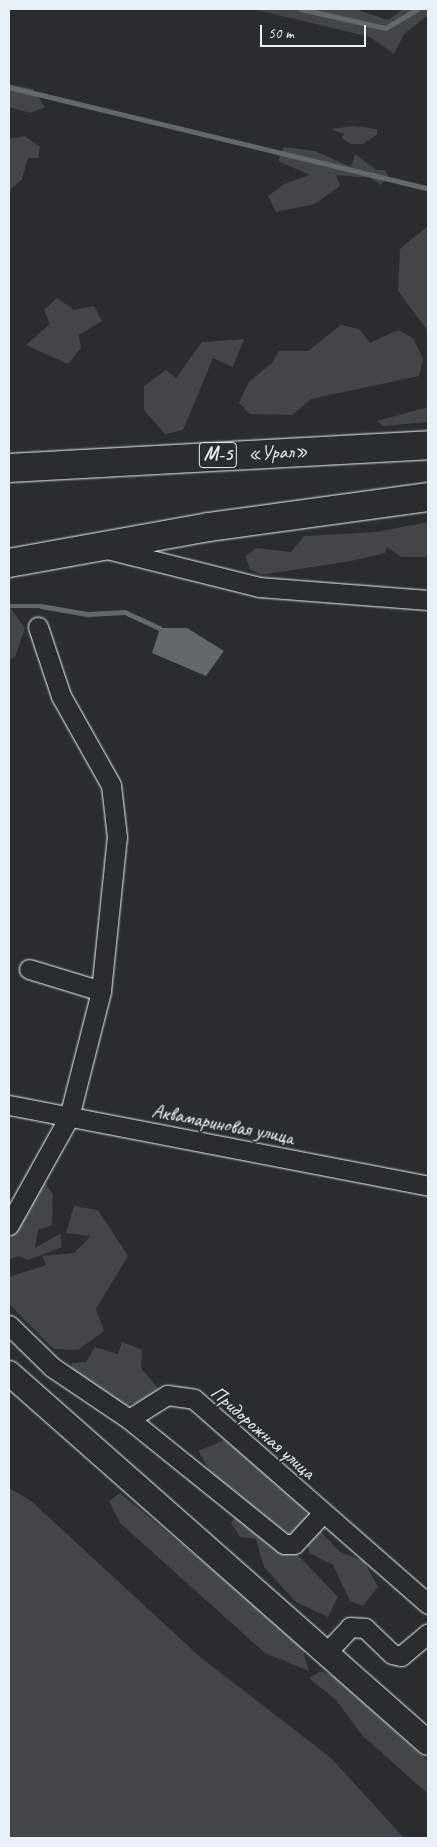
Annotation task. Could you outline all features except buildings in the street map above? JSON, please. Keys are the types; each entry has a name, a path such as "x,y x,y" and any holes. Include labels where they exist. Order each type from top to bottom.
{"highway":[{"name":"«Урал»","path":"9,468 428,445"},
{"path":"14,561 96,546 428,498"}],"main road":[{"path":"9,1373 428,1743"}],"street":[{"path":"96,546 259,587 428,600"},
{"path":"9,1225 69,1117 100,992 116,870 111,785 61,696 38,627"},
{"path":"29,969 100,992"},
{"name":"Аквамариновая улица","path":"9,1104 428,1186"},
{"path":"9,1326 52,1367 129,1419 284,1544 294,1544 322,1514"},
{"name":"Придорожная улица","path":"129,1419 167,1395 194,1399 322,1514 428,1604"},
{"path":"327,1652 350,1627 365,1628 392,1654 401,1656 428,1633"}],"shaded area":[{"path":"253,9 355,9 388,20 403,9 428,9 428,15 404,34 394,54 370,37"},
{"path":"9,84 33,89 45,107 30,113 9,107"},
{"path":"353,126 377,129 377,135 363,144 351,144 342,138 344,134 331,129"},
{"path":"24,136 40,147 38,158 28,158 22,179 9,191 9,139"},
{"path":"284,147 315,151 351,167 355,154 376,170 385,170 388,176 381,185 371,178 336,175 340,186 315,204 276,212 268,196 284,184 310,175 278,161"},
{"path":"428,226 428,331 398,291 400,249"},
{"path":"57,298 74,310 94,306 102,321 79,335 81,348 68,364 26,345 50,324 44,310"},
{"path":"341,325 359,329 370,343 398,330 413,338 423,359 419,376 311,399 292,415 250,414 239,403 249,382 272,363 279,351 308,351"},
{"path":"244,339 233,367 213,358 183,430 165,434 144,410 144,386 166,370 176,378 202,342"},
{"path":"428,407 428,422 383,426 377,421"},
{"path":"428,522 428,557 401,557 387,547 385,553 351,561 261,575 250,569 245,556 257,548 291,552 304,536 376,532"},
{"path":"9,606 25,628 15,657 9,660"},
{"path":"160,628 187,628 224,651 206,676 152,653"},
{"path":"45,1183 53,1194 52,1225 38,1230 35,1248 60,1234 62,1247 28,1260 18,1256 9,1260 9,1241 29,1202"},
{"path":"74,1206 98,1210 128,1256 96,1309 104,1331 78,1350 54,1349 9,1304 9,1277 46,1265 42,1256 74,1253 91,1236 66,1233"},
{"path":"122,1342 142,1350 141,1368 158,1388 150,1399 126,1405 69,1372 72,1363 86,1362 95,1347 118,1354"},
{"path":"230,1438 304,1503 308,1521 292,1537 214,1477 198,1451"},
{"path":"9,1488 31,1501 199,1656 331,1758 404,1838 9,1838"},
{"path":"120,1493 301,1643 309,1671 265,1653 120,1523 109,1501"},
{"path":"238,1513 294,1551 338,1597 328,1617 296,1602 264,1567 256,1539 240,1537 231,1523"},
{"path":"320,1531 340,1552 364,1561 378,1587 363,1606 350,1601 333,1565 309,1553 306,1533"},
{"path":"321,1671 335,1677 428,1761 428,1794 362,1735 336,1700 309,1678"}],"waterway":[{"path":"301,9 386,28 418,9"},
{"path":"9,87 428,188"},
{"path":"9,606 41,606 88,614 125,612 160,628"}]}
